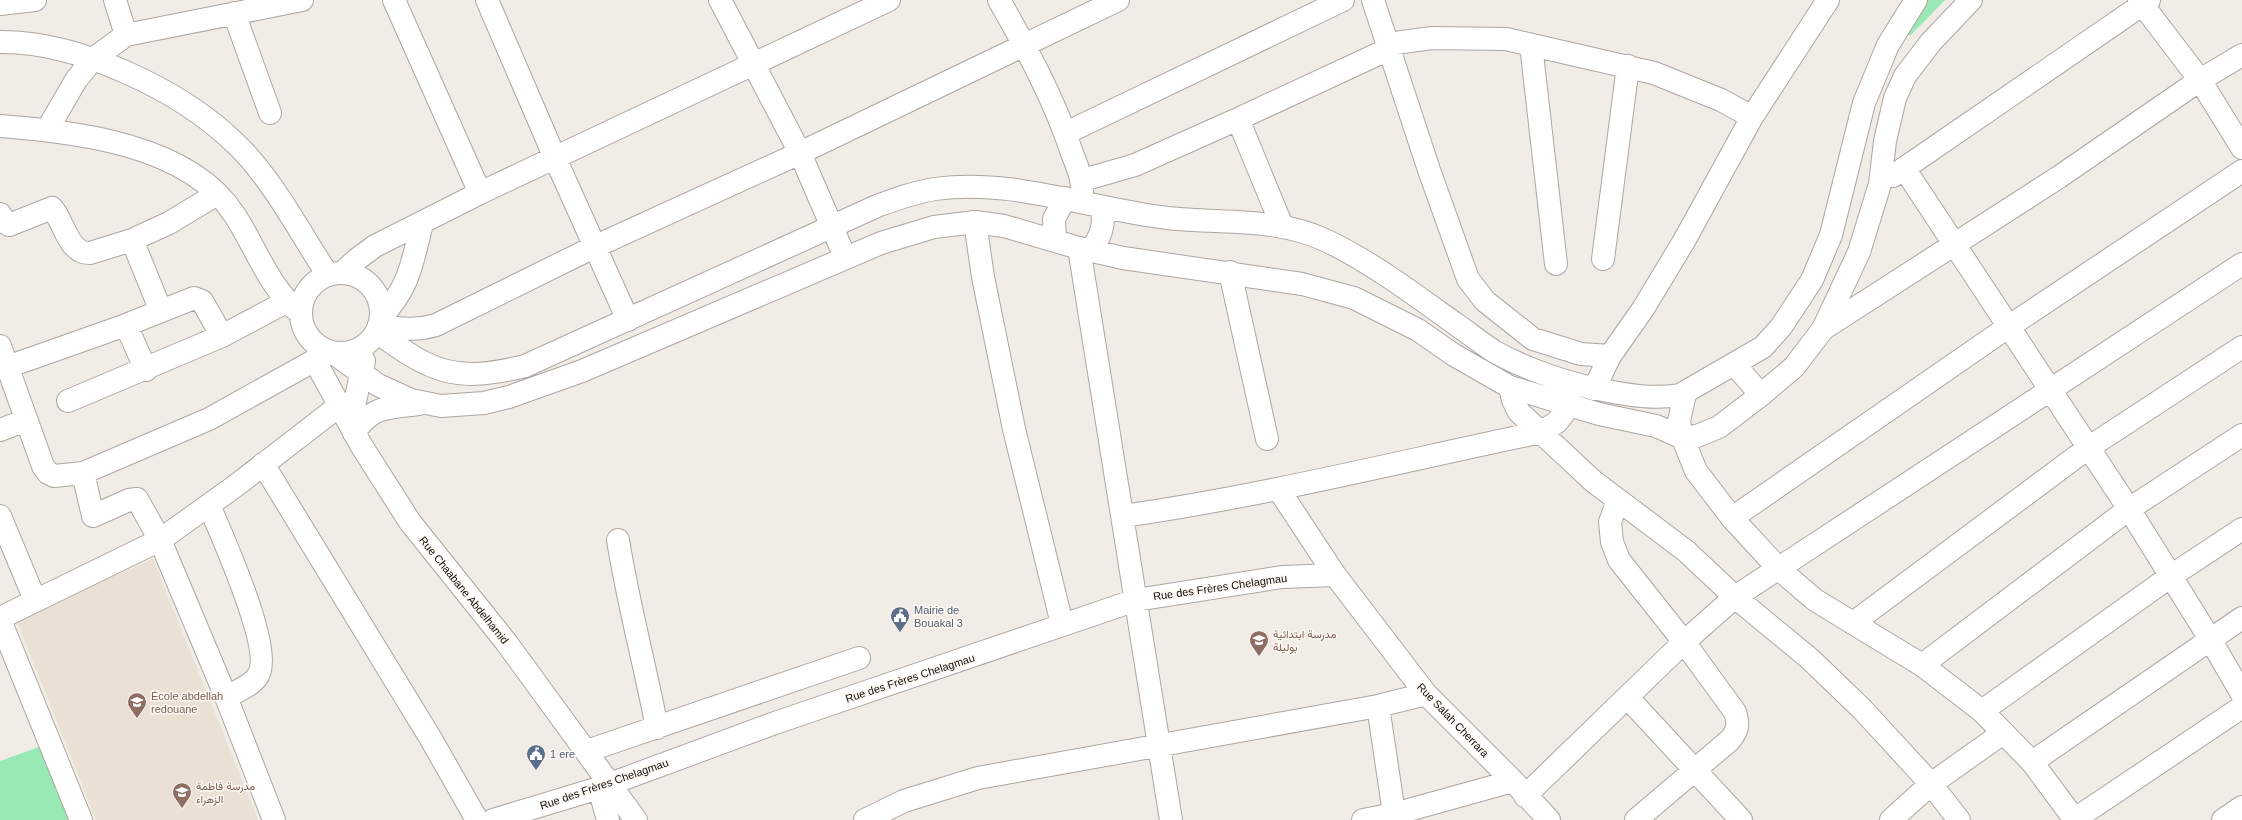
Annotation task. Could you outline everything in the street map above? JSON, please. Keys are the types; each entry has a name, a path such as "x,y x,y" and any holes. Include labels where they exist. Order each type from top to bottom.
{"street":[{"path":"0,4 27,0"},
{"path":"115,0 126,35"},
{"path":"47,130 76,80 93,59 126,35 302,0"},
{"path":"394,0 480,193"},
{"path":"488,0 555,158 628,320"},
{"path":"720,0 753,66 800,153 845,257"},
{"path":"68,401 146,370 222,336 294,308 304,298 313,284 335,274 375,246 422,224 480,193 753,66 889,0"},
{"path":"999,0 1025,46 1066,134 1083,180 1083,202 1103,230 1098,241 1085,250"},
{"path":"376,329 421,330 436,325 594,247 800,153 1118,0"},
{"path":"1066,134 1343,0"},
{"path":"1373,0 1429,170 1468,279 1485,301 1533,339 1581,354 1610,356"},
{"path":"1594,389 1610,356 1643,309 1752,117 1828,0"},
{"path":"376,329 426,365 456,374 493,374 525,366 877,206 908,195 934,189 965,187 1000,189 1083,202 1138,214 1183,220 1232,220 1282,226 1308,232 1357,257 1496,352 1554,378 1594,389 1641,397 1665,398 1685,394 1763,347 1781,327 1812,280 1831,235 1864,102 1888,45 1916,0"},
{"path":"0,126 47,130 128,146 162,157 187,172 217,194 234,214 266,274 294,308 310,338 323,353 396,394 441,406 484,403 509,397 582,371 880,243 934,227 975,222 1004,226 1085,250 1302,284 1354,298 1418,330 1454,355 1510,387 1599,414 1656,426 1683,438 1697,436 1719,427 1761,395 1794,367 1823,329 1859,252 1880,184 1889,118 1895,98 1905,76 1931,42 1971,0"},
{"path":"1880,184 2144,1 2200,80 2242,148"},
{"path":"234,13 270,113"},
{"path":"1083,180 1135,165 1238,120 1389,46 1451,38 1506,39 1628,66 1694,88 1721,100 1752,117"},
{"path":"0,42 52,46 93,59 158,88 205,117 237,144 260,172 335,274 358,277 371,286 379,300 376,329 348,421"},
{"path":"1531,45 1556,264"},
{"path":"1823,329 1955,246 2060,177 2200,80 2242,55"},
{"path":"1603,259 1628,66"},
{"path":"1238,120 1282,226"},
{"path":"1904,168 2088,448 2130,509 2172,576 2242,694"},
{"path":"1732,518 2008,327 2242,171"},
{"path":"0,214 6,223 10,225 52,208 70,242 85,254 132,240 169,223 217,194"},
{"path":"1055,241 1054,219 1083,202"},
{"path":"975,222 983,277 1014,429 1062,624"},
{"path":"0,346 43,466 54,476 83,473 209,419 323,353 345,353 357,350 376,329 394,304 407,280 422,224"},
{"path":"132,240 161,311"},
{"path":"1085,250 1123,516 1171,820"},
{"path":"1363,820 1394,817 1519,788 1628,698 1684,642 1735,596 1779,569 2242,264"},
{"path":"1230,272 1267,440"},
{"path":"7,367 126,325 189,299 199,298 222,336"},
{"path":"126,325 146,370"},
{"path":"1854,623 2088,448 2242,347"},
{"name":"Rue Chaabane Abdelhamid","path":"323,353 320,370 348,421 410,522 506,642 587,751 605,785 636,820"},
{"path":"1735,364 1761,395"},
{"path":"1510,387 1513,400 1519,412 1593,481 1686,551 1735,596 1810,659 1862,709 1931,784 1959,820"},
{"path":"1685,394 1678,421 1683,438 1696,471 1732,518 1779,569 1814,600 1922,665 1982,712 2032,762 2075,819 2242,707"},
{"path":"81,820 0,619 35,600 160,540 263,464 348,421 364,419 375,411 426,403"},
{"path":"1123,516 1196,506 1279,490 1395,463 1542,432 1557,422 1570,405"},
{"path":"0,430 26,420"},
{"path":"1922,665 2130,509 2242,435"},
{"path":"263,464 431,738 477,820"},
{"path":"83,473 92,514 95,516 129,500 137,499 160,540 226,697 274,820"},
{"name":"Rue Salah Cherrara","path":"1279,490 1335,575 1426,694 1549,820"},
{"path":"1618,500 1610,522 1612,542 1618,560 1684,642 1734,712 1738,722 1738,731 1730,740 1636,820"},
{"path":"209,505 257,629 261,659 261,670 257,677 226,697"},
{"path":"0,516 35,600"},
{"path":"1982,712 2172,576 2242,529"},
{"path":"618,540 624,580 645,664 657,728"},
{"name":"Rue des Frères Chelagmau","path":"499,819 605,785 775,723 1136,600 1282,577 1335,575"},
{"path":"2032,762 2242,618"},
{"path":"587,751 859,658"},
{"path":"865,820 904,801 978,778 1378,706 1426,694"},
{"path":"1628,698 1741,820"},
{"path":"1378,706 1394,817"},
{"path":"1891,820 1931,784 2003,733"},
{"path":"605,785 608,820"},
{"path":"2223,820 2242,807"}],"shaded area":[{"name":"École abdellah redouane","path":"153,559 258,820 96,820 16,619"}],"green space":[{"path":"1923,0 1945,0 1910,36 1901,28"},
{"path":"42,746 69,820 0,820 0,761"}],"place":[{"name":"Mairie de Bouakal 3","path":"900,633"},
{"name":"مدرسة ابتدائية بوليلة","path":"1259,657"},
{"name":"École abdellah redouane","path":"137,719"},
{"name":"1 ere","path":"536,771"},
{"name":"مدرسة فاطمة الزهراء","path":"182,809"}]}
